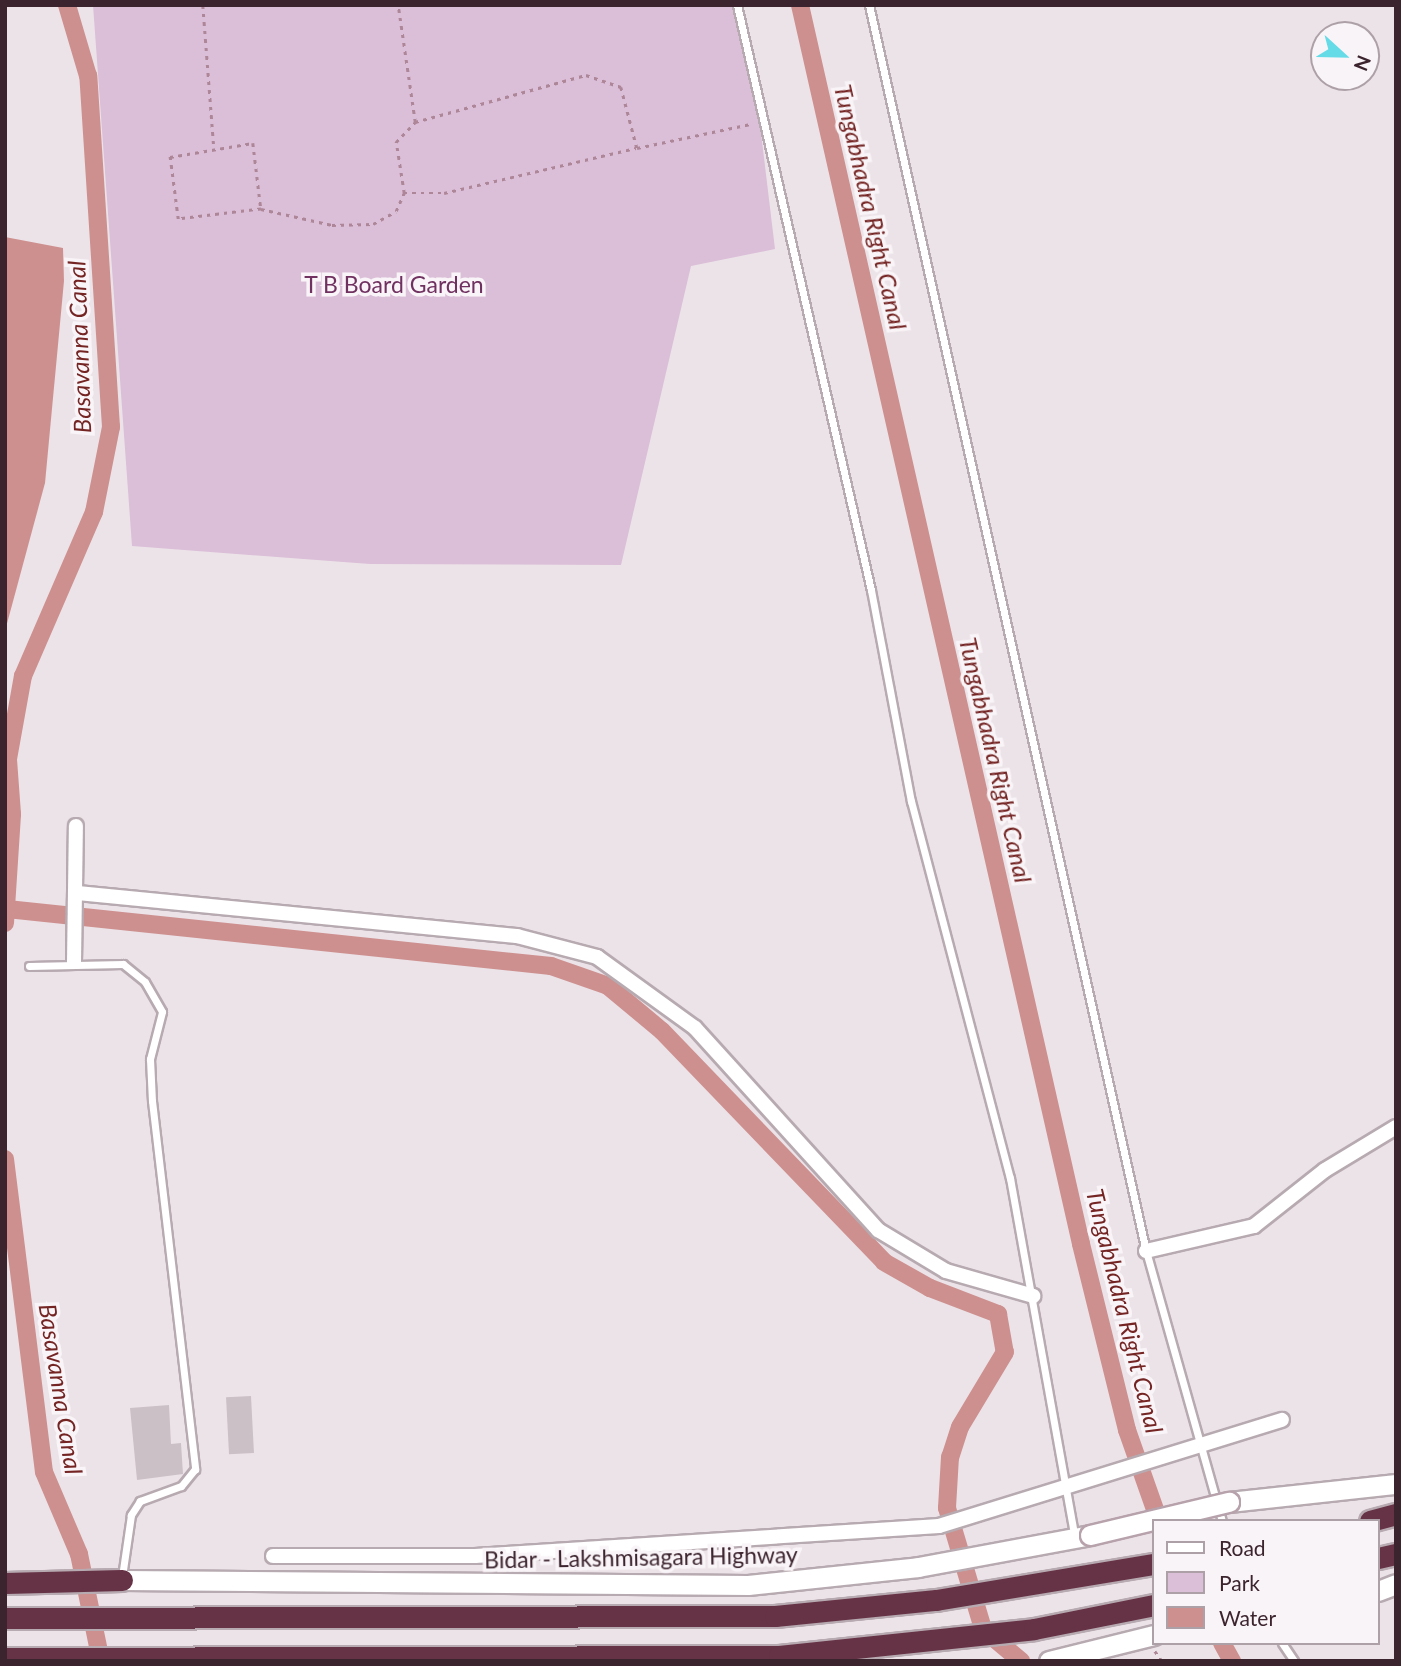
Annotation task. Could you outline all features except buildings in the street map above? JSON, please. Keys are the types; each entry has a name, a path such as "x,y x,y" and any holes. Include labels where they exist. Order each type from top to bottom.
{"highway":[{"path":"1377,1519 1396,1514"},
{"path":"5,1618 775,1616 936,1600 1152,1564"},
{"name":"Bidar - Lakshmisagara Highway","path":"5,1583 122,1580"},
{"path":"5,1658 779,1656 1034,1629 1144,1608"}],"street":[{"path":"74,962 77,908 76,826"},
{"path":"77,893 517,936 597,957 695,1028 878,1230 946,1271 1033,1296"},
{"path":"1146,1251 1254,1226 1325,1170 1396,1128"},
{"path":"273,1556 475,1556 939,1526 959,1522 1198,1443 1282,1420"},
{"name":"Bidar - Lakshmisagara Highway","path":"1178,1519 1396,1484"},
{"name":"Bidar - Lakshmisagara Highway","path":"122,1580 659,1587 748,1585 918,1567 1152,1523"},
{"path":"1055,1660 1152,1636"}],"lane":[{"path":"737,5 871,590 911,801 1010,1178 1033,1296 1063,1487 1082,1535"},
{"path":"869,5 1146,1251 1198,1443 1226,1511"},
{"path":"29,966 74,962 123,964 145,982 162,1012 150,1059 152,1101 195,1469 181,1486 152,1493 131,1515 122,1580"},
{"path":"1283,1645 1294,1661"}],"path":[{"path":"203,5 214,148"},
{"path":"398,5 415,122"},
{"path":"261,209 253,143 170,157 178,219 261,209 312,224 373,224 396,211 404,192 396,142 415,122 586,75 603,76 621,87 628,102 637,148"},
{"path":"404,192 444,193 765,120"}],"green space":[{"name":"T B Board Garden","path":"93,5 732,5 754,75 775,249 691,266 621,565 370,564 132,546"}],"water":[{"path":"5,237 63,248 64,281 45,483 5,631"}],"waterway":[{"name":"Basavanna Canal","path":"5,923 12,814 8,759 23,676 94,512 111,427 88,76 67,5"},
{"name":"Tungabhadra Right Canal","path":"800,5 1081,1244 1127,1430 1158,1519"},
{"path":"7,909 551,966 608,986 662,1031 884,1262 930,1288 998,1314 1005,1352 960,1427 950,1457 947,1508 983,1629 1021,1661"},
{"name":"Basavanna Canal","path":"5,1159 44,1472 79,1554 101,1661"},
{"name":"Tungabhadra Right Canal","path":"1223,1645 1232,1661"}]}
